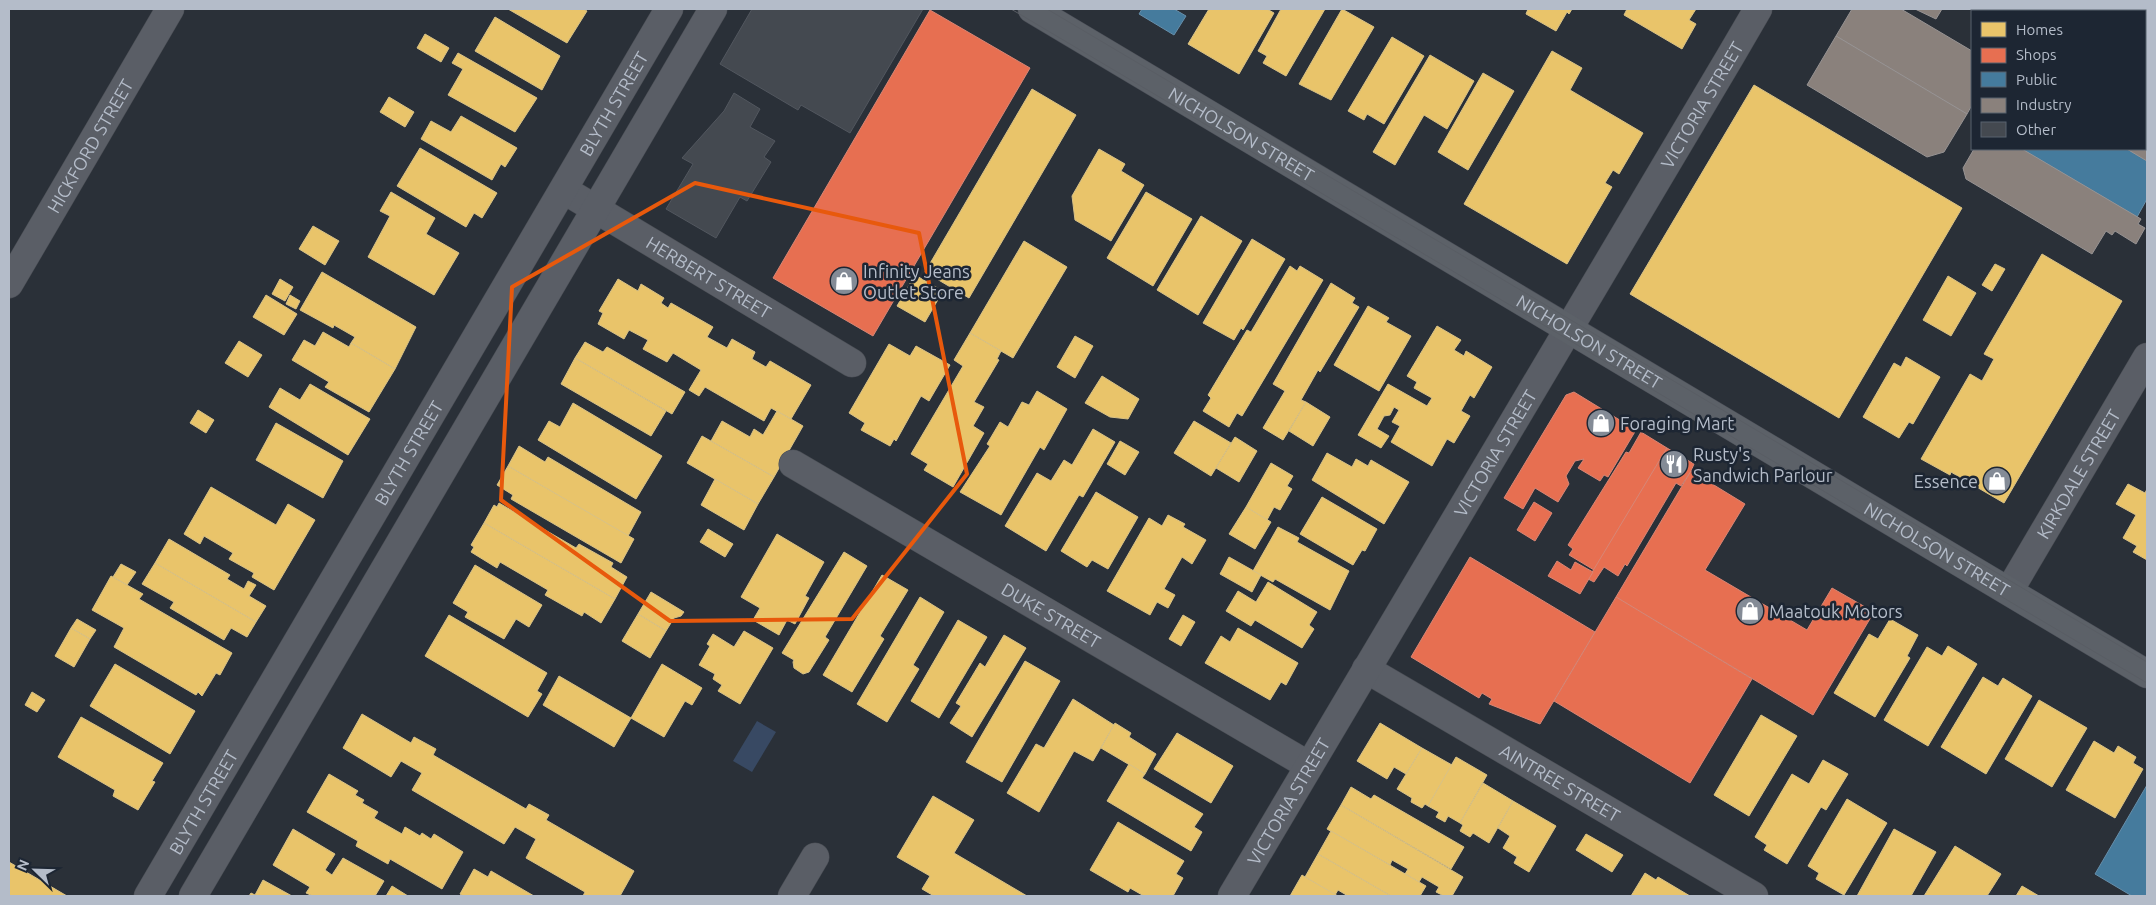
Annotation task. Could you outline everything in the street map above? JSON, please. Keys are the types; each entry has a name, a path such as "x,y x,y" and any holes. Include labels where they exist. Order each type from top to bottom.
{"main road":[{"name":"NICHOLSON STREET","path":"1032,9 2147,674"}],"street":[{"name":"HICKFORD STREET","path":"9,284 170,9"},
{"name":"BLYTH STREET","path":"148,896 669,9"},
{"path":"193,896 714,9"},
{"name":"VICTORIA STREET","path":"1232,896 1758,9"},
{"name":"HERBERT STREET","path":"564,190 852,363"},
{"name":"KIRKDALE STREET","path":"2008,591 2147,356"},
{"name":"DUKE STREET","path":"793,464 1308,765"},
{"name":"AINTREE STREET","path":"1366,669 1754,896"},
{"path":"792,896 815,857"}],"highlighted area":[{"path":"695,183 919,233 967,474 852,619 670,621 501,500 512,287"}],"water":[{"path":"757,721 776,732 752,772 733,761"}],"building: Homes":[{"path":"508,9 583,9 587,11 567,43"},
{"path":"1209,9 1267,9 1274,13 1239,74 1188,44"},
{"path":"1281,9 1325,9 1286,76 1263,63 1267,56 1258,51"},
{"path":"1342,9 1374,27 1331,100 1299,84"},
{"path":"1528,9 1572,9 1569,14 1567,12 1556,31 1526,14"},
{"path":"1627,9 1696,9 1689,20 1696,24 1682,49 1624,15"},
{"path":"495,17 560,56 542,90 475,51"},
{"path":"425,34 449,48 441,62 417,48"},
{"path":"1392,37 1424,56 1384,124 1367,114 1364,120 1348,111"},
{"path":"1552,51 1582,68 1570,90 1643,133 1619,174 1613,170 1605,183 1612,187 1567,264 1464,204"},
{"path":"458,53 537,98 515,132 448,95 463,69 452,63"},
{"path":"1430,55 1474,81 1447,129 1424,115 1395,165 1373,152"},
{"path":"1483,73 1514,91 1468,170 1438,152"},
{"path":"1754,85 1962,208 1839,418 1630,294"},
{"path":"1032,89 1076,115 969,298 925,272"},
{"path":"389,97 414,112 405,127 380,112"},
{"path":"461,116 517,148 505,167 501,164 492,180 421,139 431,121 451,132"},
{"path":"420,148 497,193 482,218 474,213 466,227 397,186"},
{"path":"1099,149 1125,164 1121,171 1144,185 1111,241 1075,220 1072,196"},
{"path":"391,192 435,218 426,234 459,253 434,295 368,257 390,216 380,211"},
{"path":"1146,192 1192,219 1153,286 1107,258"},
{"path":"1201,216 1242,241 1198,315 1157,290"},
{"path":"313,226 339,241 325,265 299,249"},
{"path":"1252,239 1285,259 1243,330 1241,328 1234,340 1203,323"},
{"path":"1024,241 1067,267 1013,358 970,333"},
{"path":"2042,254 2122,301 2004,503 1951,472 1950,475 1921,459 1970,374 1982,381 1994,359 1984,354"},
{"path":"1995,264 2005,269 1992,291 1982,285"},
{"path":"1290,266 1297,271 1300,266 1323,280 1242,416 1237,413 1229,427 1203,411 1211,398 1208,395 1247,330 1251,332"},
{"path":"322,272 416,327 395,369 351,343 355,337 334,325 333,328 300,310"},
{"path":"915,275 943,291 925,322 897,306"},
{"path":"1948,276 1976,293 1951,336 1923,320"},
{"path":"280,279 293,287 285,301 272,294"},
{"path":"618,279 638,291 641,284 664,298 661,303 668,308 671,303 713,327 707,337 727,348 732,339 755,352 752,359 766,367 770,361 811,385 791,419 771,408 764,421 705,387 699,396 689,390 701,370 673,353 667,362 643,349 648,340 629,330 624,339 598,324 603,313 599,311"},
{"path":"1331,283 1355,298 1352,303 1359,307 1320,372 1318,370 1301,400 1306,402 1283,440 1263,428 1285,391 1273,384"},
{"path":"266,295 297,314 284,335 253,317"},
{"path":"290,295 300,301 296,309 286,304"},
{"path":"1368,306 1389,318 1386,322 1411,336 1379,391 1334,365"},
{"path":"1437,326 1461,340 1454,350 1464,356 1466,351 1492,367 1474,398 1470,395 1461,411 1470,416 1454,443 1447,439 1432,466 1391,442 1400,426 1392,422 1399,410 1394,407 1390,415 1384,416 1377,429 1389,436 1381,448 1358,435 1388,384 1427,406 1432,398 1414,388 1417,382 1407,376"},
{"path":"323,332 349,347 351,343 395,369 369,412 325,387 329,382 292,360 304,340 315,346"},
{"path":"970,333 1001,351 997,359 999,360 974,402 984,407 973,426 984,433 953,487 924,470 928,464 911,454 963,366 954,360"},
{"path":"1075,336 1093,346 1075,378 1057,367"},
{"path":"239,341 262,355 248,377 225,363"},
{"path":"585,342 603,352 607,347 685,392 672,414 575,358"},
{"path":"889,344 910,356 916,346 950,365 929,401 921,396 896,441 894,439 890,446 861,430 865,423 849,413"},
{"path":"1906,357 1940,377 1913,424 1909,422 1899,438 1863,417 1894,363 1901,367"},
{"path":"575,358 666,411 651,436 561,384"},
{"path":"1102,376 1139,399 1128,419 1110,417 1085,403"},
{"path":"310,384 370,419 348,455 269,407 280,388 300,400"},
{"path":"1037,391 1067,409 1044,450 1040,447 1001,515 960,492 990,446 987,444 1000,422 1008,427 1022,402 1029,405"},
{"path":"1306,402 1330,417 1313,446 1289,431"},
{"path":"573,403 662,456 636,499 538,440 549,421 560,427"},
{"path":"198,410 214,420 206,433 190,423"},
{"path":"777,411 803,426 774,477 711,441 722,421 750,437 754,429 763,435"},
{"path":"1194,421 1231,443 1211,476 1174,453"},
{"path":"276,423 343,461 323,498 256,460"},
{"path":"1093,429 1115,442 1083,497 1079,495 1046,551 1005,526 1037,473 1051,481 1064,460 1072,465"},
{"path":"702,436 774,477 758,504 687,463"},
{"path":"1235,437 1257,451 1239,482 1216,468"},
{"path":"1120,441 1139,452 1125,475 1107,464"},
{"path":"519,446 545,462 548,457 641,512 628,536 508,466"},
{"path":"1327,453 1352,467 1356,459 1368,466 1371,460 1409,482 1384,524 1312,480"},
{"path":"1271,463 1293,476 1287,486 1292,489 1280,510 1274,507 1267,520 1246,507"},
{"path":"508,466 634,539 621,563 511,499 513,495 497,485"},
{"path":"715,479 758,504 744,530 701,505"},
{"path":"2128,484 2145,493 2147,489 2147,560 2133,552 2137,546 2123,538 2136,515 2116,504"},
{"path":"211,487 276,525 288,504 315,520 274,590 252,577 254,573 229,559 233,553 204,536 200,544 184,534"},
{"path":"1096,492 1138,517 1108,569 1092,560 1087,567 1061,551"},
{"path":"1322,497 1377,529 1365,551 1362,550 1353,565 1300,534"},
{"path":"499,503 576,548 579,544 613,563 611,567 627,577 615,599 484,523 494,505 497,507"},
{"path":"1246,507 1271,522 1255,549 1229,534"},
{"path":"1168,515 1185,524 1183,527 1206,540 1192,564 1182,557 1164,589 1175,595 1168,608 1157,602 1150,615 1107,591 1149,518 1162,526"},
{"path":"484,523 615,599 601,623 584,612 582,616 545,595 548,590 500,562 497,568 471,552 474,547 471,545"},
{"path":"1278,527 1299,538 1297,542 1349,571 1330,610 1275,579 1273,582 1253,571"},
{"path":"708,529 733,544 725,557 700,542"},
{"path":"777,534 824,562 805,596 809,598 795,624 787,620 779,635 753,620 760,608 741,597"},
{"path":"169,539 230,575 227,579 244,589 248,581 256,585 249,596 266,606 256,622 155,563"},
{"path":"844,552 867,566 825,637 829,640 809,672 803,674 794,668 794,660 782,653"},
{"path":"1229,557 1261,575 1252,592 1220,574"},
{"path":"155,563 256,622 247,637 231,628 224,640 170,608 174,602 142,584"},
{"path":"121,564 136,572 127,585 113,577"},
{"path":"475,565 542,605 529,627 516,619 504,639 465,617 468,612 453,603"},
{"path":"882,575 908,590 880,636 884,639 852,692 823,675"},
{"path":"111,576 143,594 139,599 232,653 220,675 216,673 202,696 198,692 196,695 114,647 124,628 92,610"},
{"path":"1268,582 1317,612 1309,625 1314,629 1302,648 1255,620 1251,626 1226,611 1238,591 1256,602"},
{"path":"651,592 684,612 681,616 674,618 666,631 638,614"},
{"path":"920,597 944,612 913,665 919,669 887,722 857,704"},
{"path":"638,614 666,631 650,658 622,641"},
{"path":"449,615 547,673 537,691 542,694 528,717 425,656"},
{"path":"1183,615 1195,622 1181,646 1169,639"},
{"path":"77,619 96,630 90,639 71,628"},
{"path":"1890,619 1918,635 1907,656 1910,658 1875,717 1834,693 1869,634 1878,639"},
{"path":"958,620 987,637 939,718 911,701"},
{"path":"71,628 90,639 74,667 55,656"},
{"path":"1238,628 1298,663 1286,685 1281,682 1270,700 1205,663 1221,636 1230,642"},
{"path":"744,631 773,648 740,704 718,691 722,685 713,679 715,674 699,665 710,646 707,644 713,634 734,647"},
{"path":"1004,635 1026,648 972,737 950,723 961,706 956,703 980,663 985,667"},
{"path":"1948,646 1977,664 1928,746 1884,720 1927,647 1942,656"},
{"path":"1025,661 1060,681 1002,782 966,762"},
{"path":"115,664 195,711 170,754 90,706"},
{"path":"662,664 702,688 692,705 685,701 664,737 631,718"},
{"path":"559,676 631,718 614,747 543,705"},
{"path":"1983,677 1998,686 2003,678 2032,696 1986,774 1941,747"},
{"path":"32,692 45,700 37,712 25,705"},
{"path":"1073,699 1114,725 1093,761 1074,751 1039,812 1007,793 1036,744 1044,748"},
{"path":"2039,700 2087,728 2052,787 2005,759"},
{"path":"362,714 411,743 414,737 436,749 433,755 526,809 529,804 549,815 546,820 634,871 620,896 583,896 585,892 526,858 536,839 515,827 504,844 412,790 422,773 401,761 391,777 343,748"},
{"path":"1761,715 1797,736 1749,816 1714,795"},
{"path":"81,717 163,763 152,781 155,782 138,810 113,796 115,790 58,757"},
{"path":"1115,723 1131,733 1129,737 1156,754 1145,774 1101,748"},
{"path":"1380,723 1422,748 1406,774 1394,767 1387,779 1357,761"},
{"path":"1177,733 1233,766 1211,803 1154,769"},
{"path":"2094,741 2114,753 2118,746 2136,757 2133,763 2143,769 2115,818 2066,790"},
{"path":"1422,748 1452,765 1428,806 1425,804 1422,808 1411,802 1412,798 1397,789"},
{"path":"1456,757 1487,775 1460,823 1448,816 1445,822 1436,817 1439,812 1428,806"},
{"path":"1823,760 1848,774 1826,810 1821,807 1787,864 1764,850 1767,845 1755,837 1792,774 1809,784"},
{"path":"1129,764 1145,774 1142,778 1203,814 1194,827 1202,832 1191,851 1107,801"},
{"path":"329,774 358,791 355,795 364,800 362,803 378,812 374,818 402,834 405,827 420,836 422,833 431,839 434,834 463,852 442,889 390,859 388,864 356,846 358,841 307,812"},
{"path":"1483,783 1513,801 1489,843 1473,833 1470,837 1460,831 1463,825 1460,823"},
{"path":"1351,787 1371,799 1374,795 1464,847 1451,869 1341,805"},
{"path":"933,796 974,820 954,853 1027,896 934,896 922,889 930,876 897,857"},
{"path":"1847,799 1887,823 1844,895 1816,879 1819,873 1808,866"},
{"path":"1513,801 1556,826 1529,872 1514,863 1517,857 1503,848 1510,836 1498,828"},
{"path":"1341,805 1463,877 1452,896 1444,896 1436,892 1439,887 1422,877 1419,882 1405,874 1408,869 1392,860 1390,865 1327,829"},
{"path":"1118,822 1184,861 1176,874 1183,878 1173,896 1144,896 1130,888 1128,892 1090,870"},
{"path":"293,829 335,854 325,870 332,875 343,858 384,881 375,896 313,896 306,893 310,887 273,865"},
{"path":"1894,829 1936,852 1911,896 1857,896"},
{"path":"1331,831 1426,886 1420,896 1391,896 1318,854"},
{"path":"1586,834 1623,855 1612,872 1576,850"},
{"path":"1955,846 2001,874 1987,896 1924,896"},
{"path":"1318,854 1391,896 1348,896 1338,890 1335,895 1305,877"},
{"path":"9,862 67,896 9,896"},
{"path":"474,869 488,877 491,871 534,896 463,896 460,894"},
{"path":"1645,873 1656,880 1658,877 1690,896 1631,896"},
{"path":"1302,875 1305,877 1338,896 1290,896"},
{"path":"263,880 292,896 249,896 251,893 255,895"},
{"path":"392,886 408,896 386,896"},
{"path":"2022,886 2039,896 2016,896"}],"building: Shops":[{"path":"2098,9 2147,9 2147,38 2146,10"},
{"path":"930,10 1030,68 873,336 773,278"},
{"path":"1574,392 1636,430 1608,477 1604,475 1600,481 1578,468 1584,459 1575,461 1566,476 1569,484 1558,502 1535,488 1523,509 1504,498 1566,395"},
{"path":"1641,432 1667,448 1594,570 1569,555 1573,549 1568,545 1626,452 1629,453"},
{"path":"1667,448 1694,464 1691,471 1681,486 1676,483 1627,566 1625,564 1618,576 1604,567 1594,582 1588,579"},
{"path":"1691,471 1745,504 1705,570 1807,630 1832,588 1874,612 1813,715 1616,597"},
{"path":"1534,502 1552,513 1535,541 1517,530"},
{"path":"1470,557 1595,632 1540,724 1489,704 1492,699 1482,693 1479,698 1411,657"},
{"path":"1557,561 1571,570 1575,562 1593,572 1580,594 1548,576"},
{"path":"1616,597 1752,679 1690,783 1554,701"}],"building: Public":[{"path":"1142,9 1174,9 1186,16 1174,35 1139,14"},
{"path":"2024,150 2129,150 2147,161 2147,199 2137,217"},
{"path":"2147,785 2147,896 2132,896 2095,874"}],"building: Industry":[{"path":"1852,9 1901,9 1971,50 1971,107 1967,114 1836,36"},
{"path":"1915,9 1942,9 1936,19"},
{"path":"1836,36 1967,114 1944,152 1927,157 1807,85"},
{"path":"2146,44 2147,44 2146,94"},
{"path":"2146,100 2147,101 2147,161 2129,150 2146,150"},
{"path":"1973,150 2024,150 2141,219 2138,224 2145,228 2136,244 2115,231 2112,235 2106,231 2092,254 1966,179 1963,168"}],"building: Other":[{"path":"752,9 923,9 850,133 801,105 798,110 720,64"},
{"path":"734,93 760,109 750,127 775,141 764,157 771,162 747,201 740,197 716,238 666,209 693,164 682,158 724,111"}],"tram line":[{"path":"1011,9 2147,683"},
{"path":"1047,9 2147,662"}],"place":[{"name":"Infinity Jeans Outlet Store","path":"844,281"},
{"name":"Foraging Mart","path":"1601,423"},
{"name":"Rusty's Sandwich Parlour","path":"1674,464"},
{"name":"Essence","path":"1997,481"},
{"name":"Maatouk Motors","path":"1750,611"}]}
